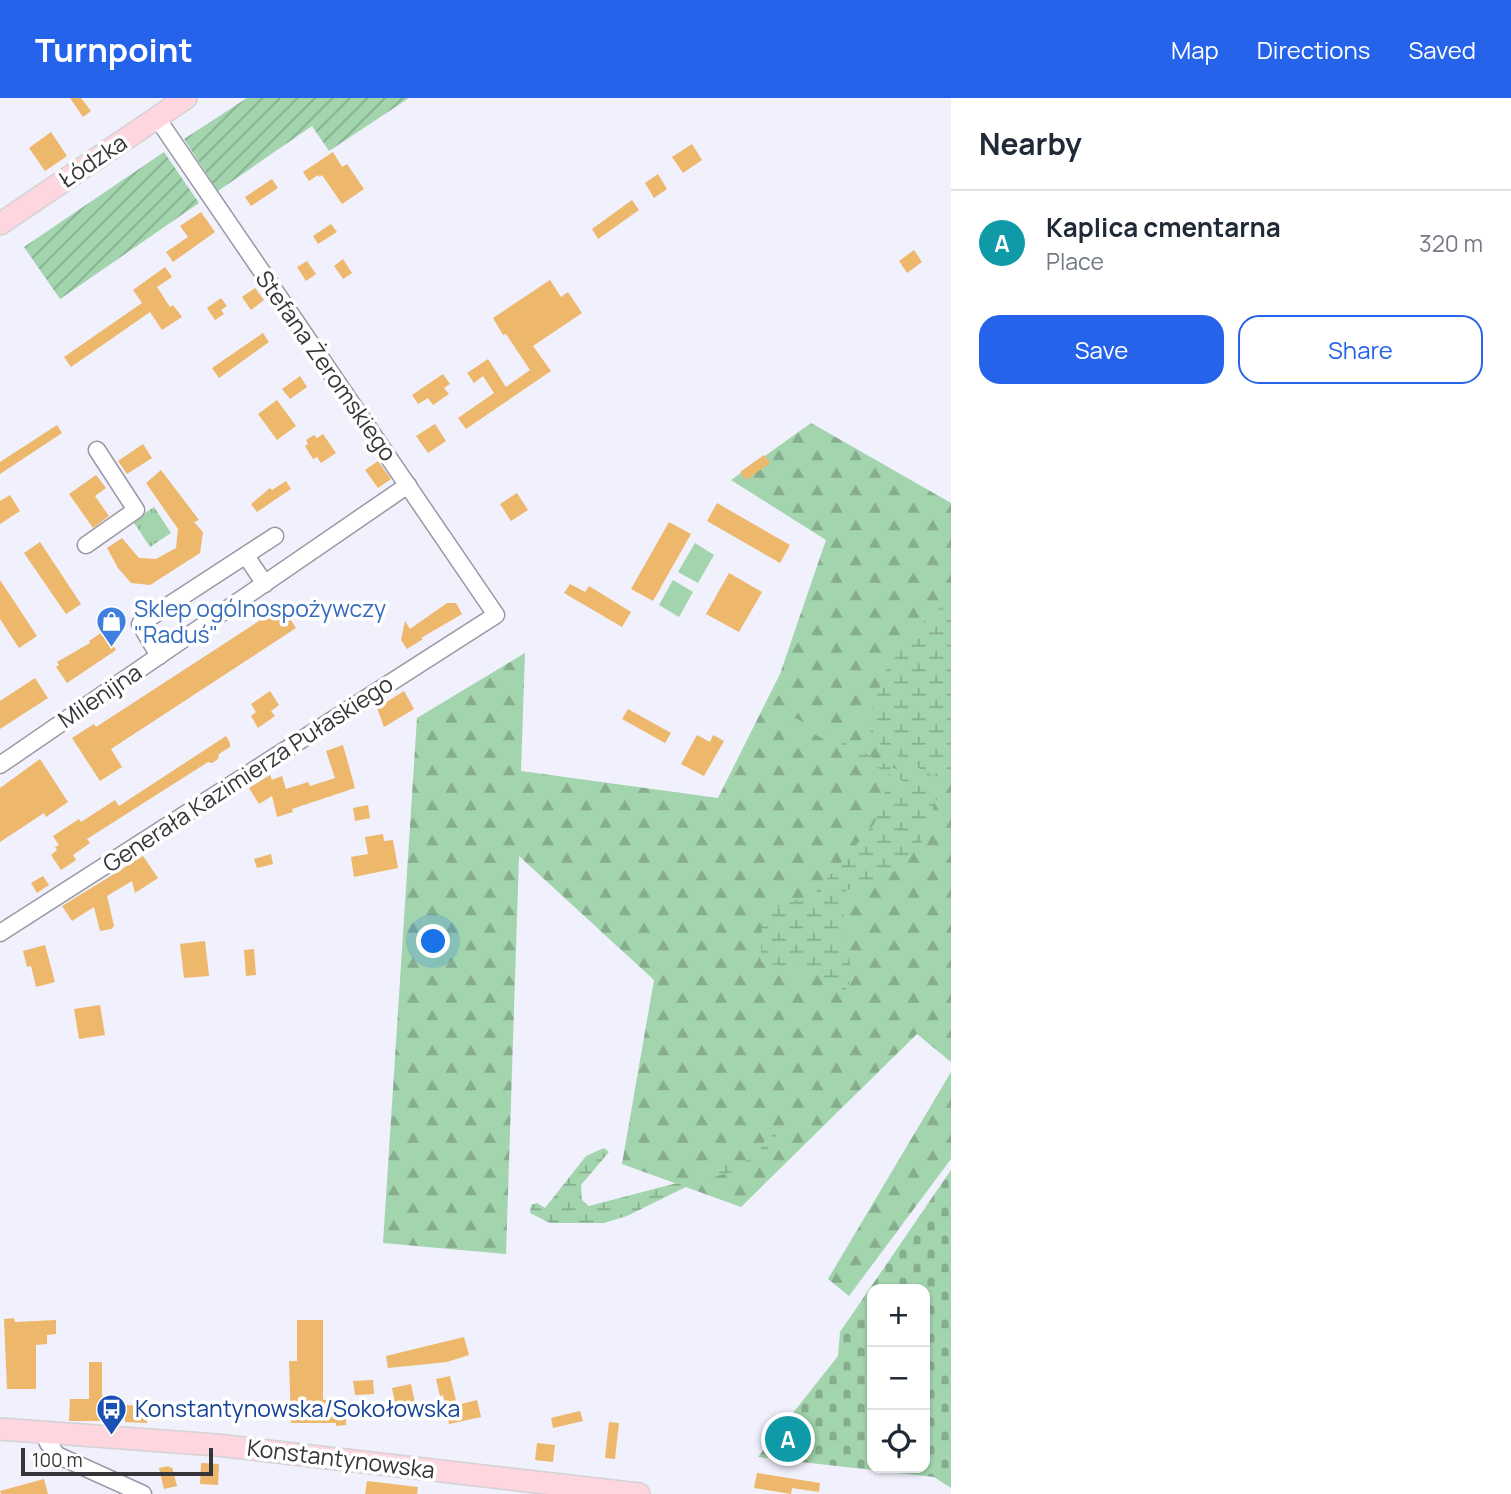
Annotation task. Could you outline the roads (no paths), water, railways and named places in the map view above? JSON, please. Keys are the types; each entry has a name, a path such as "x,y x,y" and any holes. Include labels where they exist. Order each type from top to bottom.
{"main road":[{"name":"Łódzka","path":"0,224 186,98"},
{"name":"Konstantynowska","path":"0,1429 146,1438 639,1494"}],"street":[{"name":"Stefana Żeromskiego","path":"156,118 496,615"},
{"path":"86,545 136,510 97,450"},
{"name":"Milenijna","path":"0,765 408,485"},
{"path":"159,656 140,624 275,536"},
{"path":"246,556 265,584"},
{"name":"Generała Kazimierza Pułaskiego","path":"0,933 496,615"},
{"path":"43,1432 57,1455 143,1494"}],"place":[{"name":"Sklep ogólnospożywczy \"Raduś\"","path":"111,649"},
{"name":"Konstantynowska/Sokołowska","path":"112,1436"},
{"name":"Kaplica cmentarna","path":"788,1439"}]}
